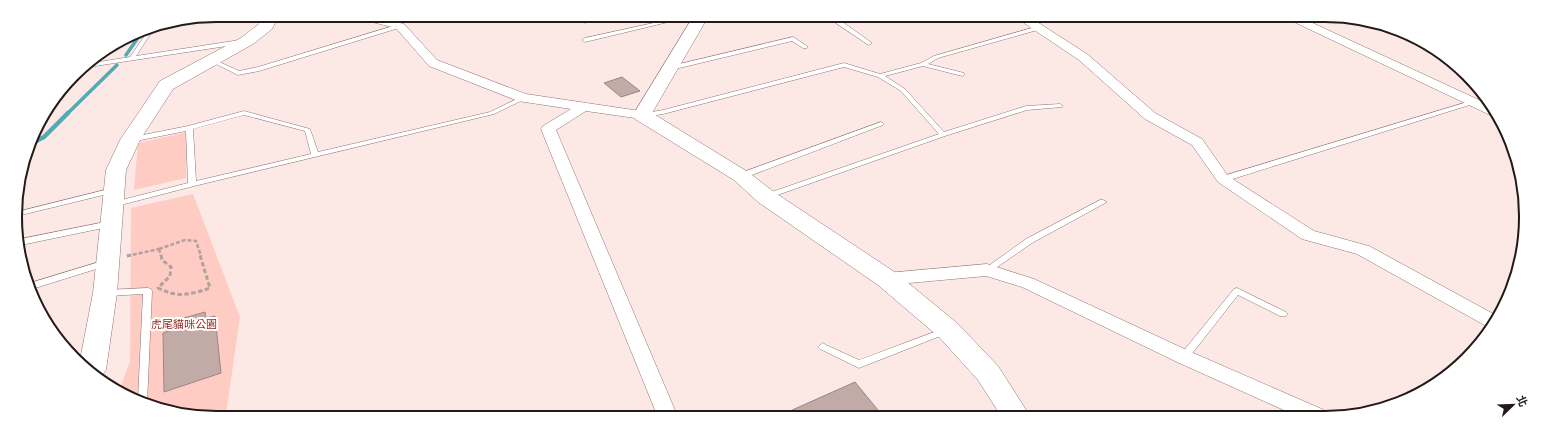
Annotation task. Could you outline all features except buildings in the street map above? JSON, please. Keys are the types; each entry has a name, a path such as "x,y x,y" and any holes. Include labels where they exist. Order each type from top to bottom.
{"street":[{"path":"93,367 105,293 116,170 130,140 166,85 247,41 266,26 268,22"},
{"path":"390,22 400,26 433,63 523,98 642,115 741,176 766,197 887,279 948,330 988,373 1013,411"},
{"path":"642,115 698,22"},
{"path":"1031,22 1083,58 1150,116 1197,142 1222,178 1308,235 1363,250 1490,319"},
{"path":"1302,22 1486,108"},
{"path":"583,107 548,129 665,411"},
{"path":"887,279 988,270 1028,283 1184,357 1306,411"}],"lane":[{"path":"585,40 664,22"},
{"path":"840,22 869,43"},
{"path":"880,76 924,64 936,57 1027,22"},
{"path":"213,60 238,73 259,69 400,26"},
{"path":"132,58 149,34"},
{"path":"671,68 792,39 805,47"},
{"path":"96,64 247,41"},
{"path":"924,64 962,74"},
{"path":"642,115 663,112 844,66 880,76 903,90 943,135"},
{"path":"24,241 112,206 192,184 492,113 523,98"},
{"path":"1222,178 1474,102"},
{"path":"766,197 943,135 1026,108 1060,106"},
{"path":"130,140 189,128 244,113 308,130 315,154"},
{"path":"741,176 881,124"},
{"path":"189,128 192,184"},
{"path":"988,270 1029,241 1103,202"},
{"path":"22,214 112,206"},
{"path":"35,286 107,263"},
{"path":"105,293 148,291 143,397"},
{"path":"1184,357 1237,291 1283,314"},
{"path":"823,347 859,364 948,330"}],"path":[{"path":"126,250 125,257 159,249 185,240 196,241 210,288 185,296 170,295 158,288 170,276 171,267 162,260 159,249"}],"green space":[{"path":"188,132 186,178 134,190 138,143"},
{"name":"虎尾貓咪公園","path":"193,194 240,317 226,411 204,411 166,404 154,401 121,386 130,361 131,208"}],"waterway":[{"path":"126,55 137,39"},
{"path":"67,114 117,65"},
{"path":"38,140 44,137 67,114"}]}
